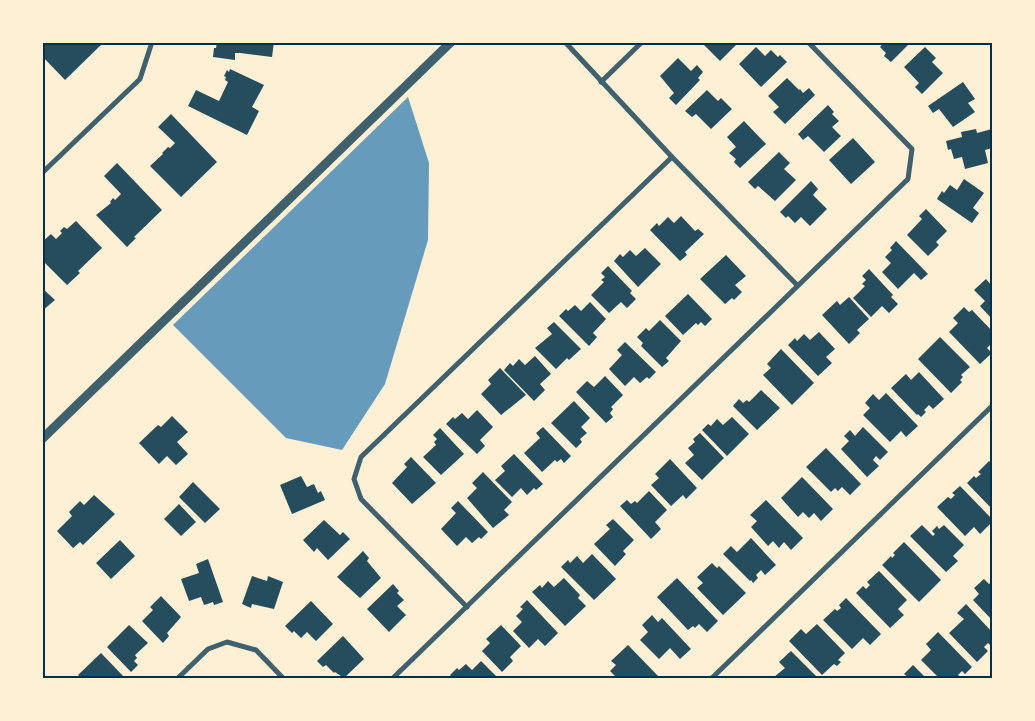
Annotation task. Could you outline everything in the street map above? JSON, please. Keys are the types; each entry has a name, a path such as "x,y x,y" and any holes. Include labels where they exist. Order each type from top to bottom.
{"street":[{"path":"42,173 140,79 152,42"},
{"path":"42,439 451,42"},
{"path":"565,42 672,157 797,285"},
{"path":"601,82 642,42"},
{"path":"394,678 908,179 912,149 808,42"},
{"path":"467,607 361,499 354,479 361,457 672,157"},
{"path":"712,678 992,406"},
{"path":"178,678 208,649 227,642 256,650 283,678"}],"water":[{"path":"408,97 429,163 428,240 385,384 342,450 286,438 173,325"}],"building":[{"path":"42,42 104,42 65,80 42,56"},
{"path":"217,42 274,42 272,57 235,53 235,60 213,57"},
{"path":"701,42 739,42 720,61"},
{"path":"884,42 911,42 891,62 884,56 886,53 880,47"},
{"path":"756,47 765,56 771,50 787,62 761,87 739,64"},
{"path":"925,47 936,58 932,62 943,73 922,94 915,87 919,83 904,67"},
{"path":"678,58 691,71 697,65 703,72 698,78 700,80 676,105 669,98 674,93 660,76"},
{"path":"230,69 264,85 252,107 259,111 247,135 188,106 196,90 219,101 228,82 224,76 227,70 229,72"},
{"path":"787,78 803,93 809,88 815,95 785,124 773,112 779,107 768,96"},
{"path":"963,82 975,99 968,103 975,112 953,127 939,109 933,113 928,106"},
{"path":"707,90 718,101 721,98 732,109 711,129 696,114 692,117 685,111"},
{"path":"828,105 834,112 832,114 839,121 832,127 841,136 824,152 808,136 803,140 798,134"},
{"path":"171,114 217,162 181,197 150,166 168,147 170,148 175,143 158,127"},
{"path":"744,121 766,144 740,168 734,162 736,159 729,153 736,147 727,137"},
{"path":"976,129 977,133 992,129 992,148 985,150 988,163 965,169 962,157 954,159 951,149 948,150 946,141 962,137 961,132"},
{"path":"853,138 875,162 851,184 829,160"},
{"path":"779,152 790,163 784,169 796,180 775,201 758,186 755,189 748,182"},
{"path":"117,163 162,210 134,237 136,238 127,247 96,215 111,203 113,198 115,200 121,194 104,176"},
{"path":"964,179 984,193 973,208 979,213 972,223 937,199 942,191 944,193 950,185 957,190"},
{"path":"811,181 818,189 813,195 827,209 810,226 801,217 795,223 788,216 786,218 780,212"},
{"path":"926,209 947,231 936,242 939,245 928,256 907,235 922,219 919,216"},
{"path":"681,216 695,231 698,229 704,234 685,252 687,255 680,261 650,230 657,223 659,226 668,217 674,223"},
{"path":"76,221 102,248 78,271 80,273 67,285 42,260 42,242 51,234 56,239 62,233 60,231 64,227 67,229"},
{"path":"896,241 928,274 921,280 914,273 898,289 882,272 891,263 885,257 892,250 890,248"},
{"path":"645,248 661,264 638,287 614,261 620,254 623,257 630,250 636,256"},
{"path":"726,255 746,276 735,285 742,292 734,300 732,298 725,304 700,279"},
{"path":"608,266 632,291 630,293 636,299 627,308 621,302 609,313 591,295 604,282 601,280 605,277 601,273"},
{"path":"869,269 893,295 891,297 898,304 889,313 882,306 871,317 853,298 865,286 862,284 866,280 862,276"},
{"path":"986,279 991,285 992,283 992,319 980,306 985,301 974,290"},
{"path":"42,288 55,300 42,311"},
{"path":"688,294 712,319 705,326 701,322 698,325 696,323 683,335 665,316"},
{"path":"849,297 869,319 857,330 860,333 849,344 822,315 837,301 840,305"},
{"path":"590,302 606,319 593,333 597,337 589,346 559,316 566,309 568,311 575,305 581,311"},
{"path":"964,307 969,312 972,310 992,331 992,343 987,348 992,353 980,364 949,332 958,323 953,318"},
{"path":"660,320 681,341 666,358 669,361 662,367 641,346 643,343 637,337 646,328 649,331"},
{"path":"554,322 581,349 569,360 567,358 556,369 535,348 552,334 547,328"},
{"path":"819,332 835,349 826,357 832,363 818,376 788,345 795,338 797,341 804,334 810,340"},
{"path":"940,337 970,367 961,375 963,377 960,380 962,382 951,393 918,359"},
{"path":"625,342 656,372 649,379 647,377 640,383 634,377 625,386 609,369 622,355 617,350"},
{"path":"781,349 814,383 792,405 763,375 771,368 767,364"},
{"path":"535,356 551,374 540,384 545,390 534,401 504,370 510,363 513,366 519,359 525,365"},
{"path":"500,368 526,395 501,415 481,394 491,384 488,380"},
{"path":"919,372 944,399 933,409 929,405 921,417 891,388 906,374 911,380"},
{"path":"605,376 623,395 611,407 613,409 610,413 613,417 606,423 576,392 587,381 594,387"},
{"path":"761,390 780,408 757,430 733,406 739,399 743,403 747,400 749,402"},
{"path":"886,393 918,426 906,437 901,431 890,442 863,415 870,408 865,403 873,394 879,400"},
{"path":"574,401 590,418 581,427 587,433 580,439 582,442 576,448 551,423"},
{"path":"477,410 493,427 480,440 485,446 477,454 446,424 453,417 455,419 462,413 468,419"},
{"path":"172,416 188,432 177,442 188,454 176,465 167,456 159,464 139,443 158,425 161,427"},
{"path":"732,417 749,434 727,456 702,430 708,424 711,426 717,419 723,425"},
{"path":"543,427 571,456 564,463 561,459 557,462 555,460 542,472 524,453 540,438 536,433"},
{"path":"863,427 888,452 880,460 876,456 873,460 879,466 867,477 841,449 849,441 844,436 850,430 855,436"},
{"path":"440,428 464,454 441,475 423,457 436,445 434,442 437,439 433,435"},
{"path":"700,433 724,458 702,480 685,463 694,455 688,448 695,442 693,439"},
{"path":"826,448 861,484 850,495 842,487 838,491 835,488 831,492 806,467"},
{"path":"514,454 543,484 536,490 534,488 527,495 521,488 512,497 495,480 505,471 501,466"},
{"path":"411,457 436,483 412,504 392,483 407,467 404,464"},
{"path":"670,459 697,488 686,499 683,495 671,506 651,485 659,478 655,474"},
{"path":"989,461 992,464 992,509 967,483 974,476 976,478 981,474 978,472"},
{"path":"483,472 512,502 504,510 509,515 493,528 467,498 477,488 472,483"},
{"path":"301,476 307,487 314,484 318,493 321,491 325,500 292,514 280,485"},
{"path":"802,477 833,509 821,521 814,513 809,518 803,512 798,517 781,498"},
{"path":"193,482 220,509 205,523 179,497"},
{"path":"960,486 992,519 992,522 980,534 974,527 965,536 937,507 948,497 951,499 955,495 952,493"},
{"path":"649,491 667,510 655,522 661,529 651,539 620,506 627,500 631,504 635,501 637,503"},
{"path":"94,495 115,514 83,545 80,542 73,548 57,531 72,516 69,512 80,501 84,505"},
{"path":"766,500 803,538 791,550 784,542 779,548 773,541 768,546 751,527 757,521 750,515"},
{"path":"458,501 488,532 481,539 479,537 472,543 466,537 457,546 441,529 456,513 451,508"},
{"path":"179,504 196,522 181,536 164,519"},
{"path":"613,519 634,540 623,551 626,554 615,566 594,544 610,529 606,525"},
{"path":"324,520 340,535 343,532 350,539 328,560 317,548 314,552 303,540"},
{"path":"922,525 933,536 935,534 932,531 937,526 939,529 944,525 964,545 953,556 958,561 946,572 910,536"},
{"path":"751,538 776,565 765,575 761,570 756,575 758,578 753,583 723,554 731,546 737,552"},
{"path":"120,540 135,556 111,579 96,563"},
{"path":"904,542 941,580 919,602 882,565 891,556 892,558 895,555 893,553"},
{"path":"363,551 369,558 367,561 381,578 360,598 337,577"},
{"path":"592,554 616,579 594,600 561,567 568,560 570,563 577,556 583,563"},
{"path":"208,559 223,602 214,605 213,602 204,605 201,597 189,601 181,579 199,573 196,564"},
{"path":"712,563 717,568 719,566 746,593 723,615 697,588 703,583 697,577"},
{"path":"879,571 907,600 898,609 904,615 890,628 856,593 863,586 866,589 870,585 867,582"},
{"path":"252,576 267,581 268,576 283,582 274,609 252,604 251,608 242,604"},
{"path":"564,578 580,595 578,598 586,606 565,626 532,592 540,585 542,588 548,581 554,587"},
{"path":"677,578 718,621 707,632 699,624 695,628 693,626 688,630 657,597"},
{"path":"984,579 989,584 992,581 992,620 973,600 979,594 974,588"},
{"path":"393,584 399,591 397,593 404,600 397,606 406,615 389,632 367,609"},
{"path":"161,596 181,617 167,633 169,636 163,643 142,621 153,610 150,607"},
{"path":"846,598 881,634 870,645 863,638 852,649 823,620 835,609 837,611 841,608 839,605"},
{"path":"527,600 558,633 545,646 538,639 529,648 513,631 522,622 516,616 523,609 520,607"},
{"path":"311,601 333,624 316,641 307,632 301,638 285,626"},
{"path":"966,604 992,632 992,647 988,643 984,647 988,651 977,662 949,633 964,619 957,613"},
{"path":"652,615 658,622 662,618 691,649 680,659 670,648 659,659 640,640 648,632 642,625"},
{"path":"817,624 845,653 838,660 841,662 837,666 834,664 822,675 789,641 801,629 806,634"},
{"path":"129,625 148,643 135,655 137,658 134,661 138,665 131,672 107,647"},
{"path":"501,625 521,646 510,657 513,661 502,672 482,651 490,643 486,639"},
{"path":"938,632 972,667 965,674 962,671 958,675 962,678 939,678 921,660 931,650 926,644"},
{"path":"343,636 364,659 344,678 334,673 326,665 323,667 317,661"},
{"path":"628,645 658,676 655,678 617,678 610,671 616,665 611,661"},
{"path":"791,651 818,678 774,677 785,668 779,662"},
{"path":"101,653 125,678 81,678 78,675"},
{"path":"481,661 498,678 453,678 450,675 457,668 459,670 466,664 472,670"},
{"path":"913,665 926,678 909,678 904,674"}]}
